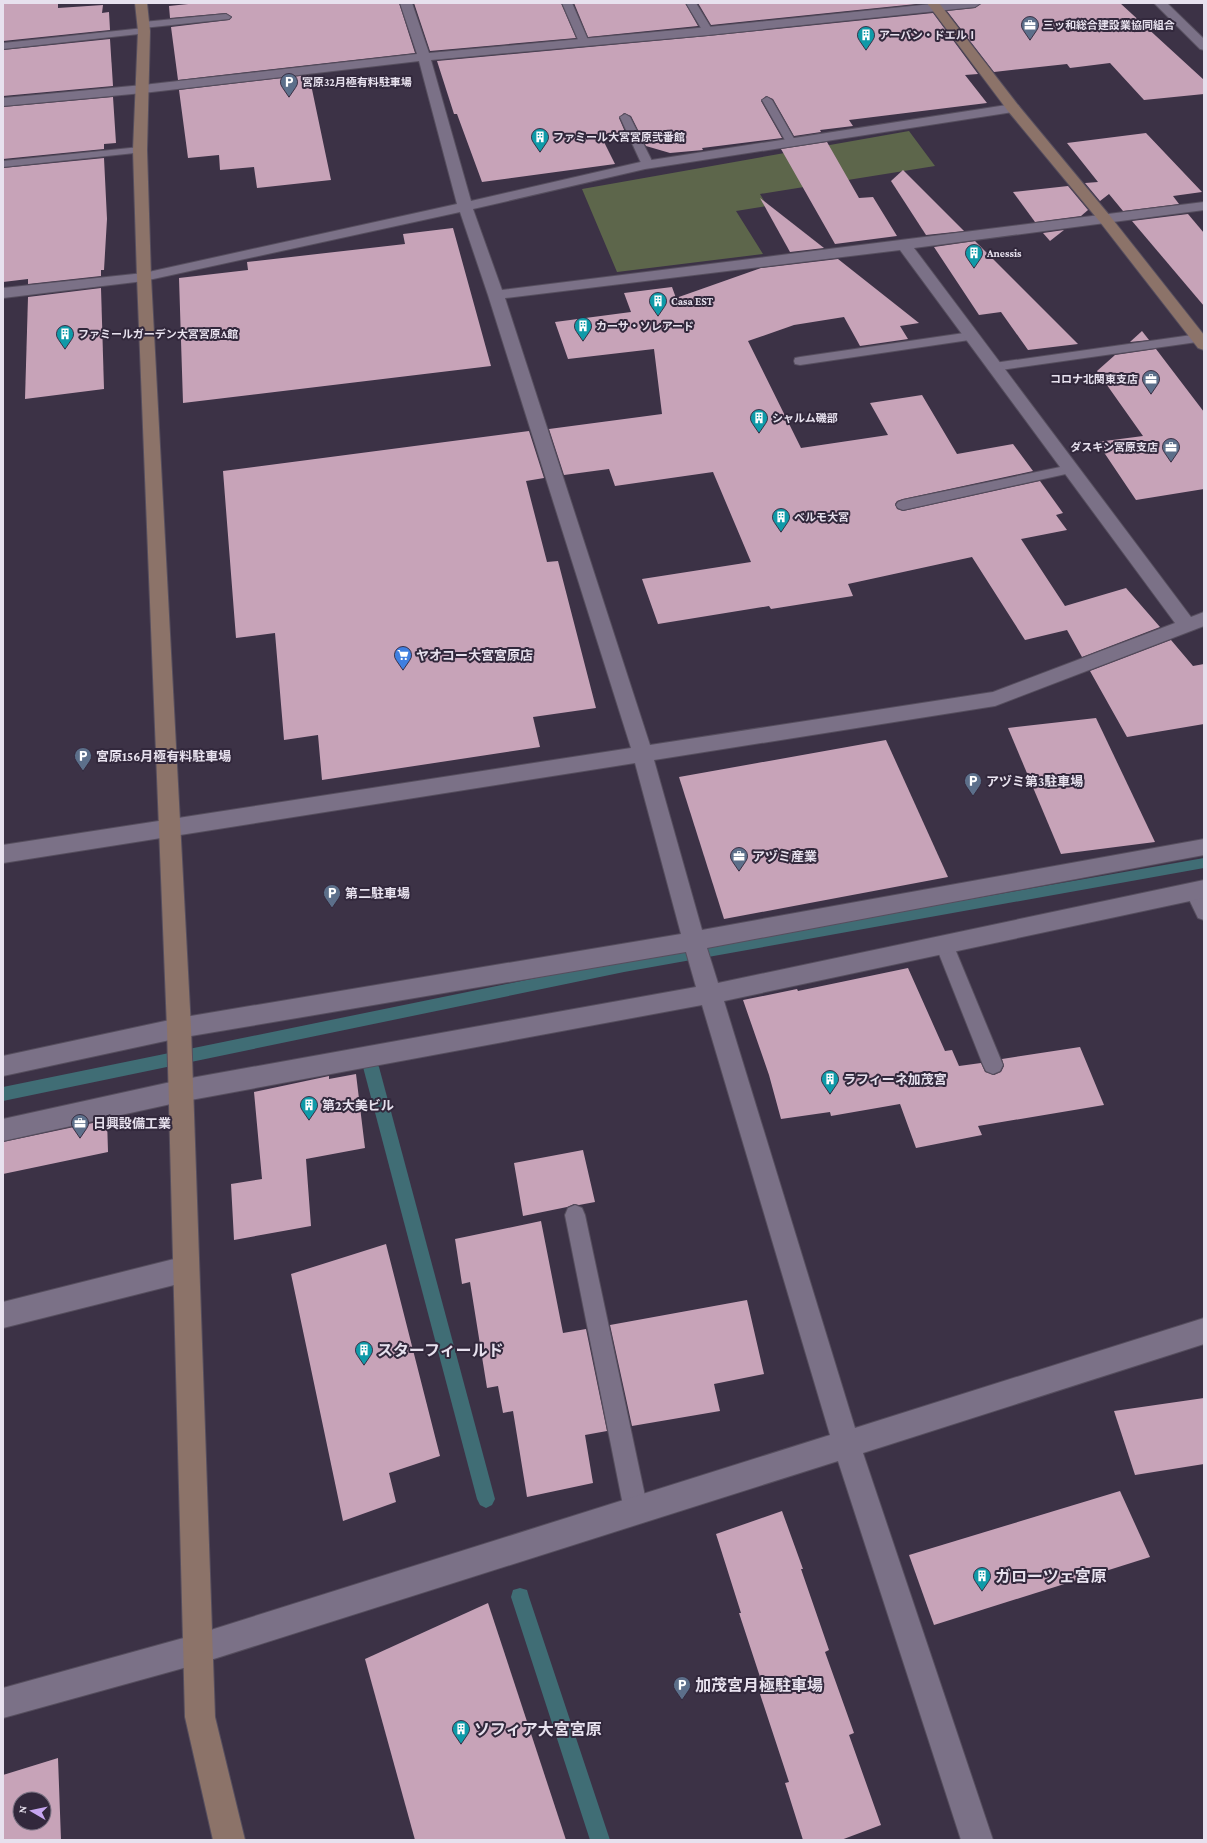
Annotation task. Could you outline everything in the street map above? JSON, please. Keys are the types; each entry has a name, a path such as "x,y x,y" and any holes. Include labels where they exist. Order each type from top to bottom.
{"street":[{"path":"142,3 143,89 140,150 144,277 171,829 179,1028 200,1717 229,1840"},
{"path":"406,3 424,57 465,207 496,295 643,755 695,942 846,1444 977,1840"},
{"path":"3,102 143,89 424,57 708,31 934,5 975,3"},
{"path":"1160,3 1204,46"},
{"path":"934,5 1013,108 1105,219 1201,342"},
{"path":"3,293 144,277 465,207 648,165 1013,108"},
{"path":"496,295 904,245 1204,206"},
{"path":"3,854 171,829 995,699 1195,622 1070,469 904,245"},
{"path":"3,1066 179,1028 695,942 1204,847"},
{"path":"3,1130 180,1082 708,985 944,944 1199,890"},
{"path":"3,1315 186,1269"},
{"path":"3,1704 198,1650 1204,1331"}],"lane":[{"path":"567,3 584,42"},
{"path":"691,3 708,31"},
{"path":"3,46 226,17"},
{"path":"767,100 791,142"},
{"path":"625,117 648,165"},
{"path":"3,164 140,150"},
{"path":"800,361 971,336"},
{"path":"994,367 1201,342"},
{"path":"903,506 1070,469"},
{"path":"1199,890 1204,913"},
{"path":"944,944 994,1065"},
{"path":"575,1215 636,1510"}],"green space":[{"path":"909,131 935,166 760,194 767,206 736,211 763,254 617,272 582,189"}],"building":[{"path":"3,3 58,3 58,8 103,5 102,13 109,12 110,30 3,41"},
{"path":"198,3 399,3 415,53 178,80 171,27 229,20 232,17 226,13 170,18 169,6"},
{"path":"414,3 561,3 576,38 430,51"},
{"path":"574,3 685,3 698,26 588,37"},
{"path":"698,3 926,3 711,25"},
{"path":"982,3 1120,3 1204,80 1204,94 1144,100 1110,63 1070,68 1067,64 994,72 947,11 975,8"},
{"path":"933,13 978,74 965,75 987,103 849,120 853,126 820,130 821,132 794,136 773,99 766,96 761,101 782,138 702,148 703,150 670,153 646,146 631,116 624,113 619,118 629,141 599,132 615,164 482,182 457,114 454,114 437,61 708,36"},
{"path":"110,39 113,86 3,96 3,50"},
{"path":"309,75 331,180 257,188 254,167 220,170 219,155 188,158 179,90"},
{"path":"113,97 116,143 104,144 104,149 3,159 3,107"},
{"path":"1146,133 1202,192 1173,196 1179,204 1123,211 1109,194 1100,201 1085,183 1098,182 1067,143"},
{"path":"827,142 859,198 873,197 897,236 835,244 781,149"},
{"path":"104,158 107,219 104,270 101,270 101,276 28,284 28,279 3,282 3,168"},
{"path":"903,170 964,231 926,235 891,181"},
{"path":"1068,186 1088,210 1081,216 1035,222 1013,192"},
{"path":"760,198 824,248 790,252"},
{"path":"1188,214 1204,233 1204,306 1132,221"},
{"path":"453,228 491,366 183,403 179,278 248,270 247,262 405,244 403,234"},
{"path":"1064,230 1050,241 1043,233"},
{"path":"975,241 1078,344 1028,350 1001,312 979,315 934,247"},
{"path":"838,259 919,323 900,326 908,339 860,346 844,317 794,325 748,341 801,448 888,435 870,403 922,395 957,454 1013,444 1033,471 903,499 897,501 895,504 897,509 903,511 1040,481 1063,513 1056,515 1067,530 1021,539 1065,606 1126,588 1160,627 1082,657 1067,630 1025,640 972,557 848,584 853,596 771,609 769,606 658,624 642,579 751,562 713,472 615,486 609,469 564,475 549,429 662,414 654,349 568,359 555,322 631,312 624,293 672,287 676,298 761,268"},
{"name":"ファミールガーデン大宮宮原A館","path":"101,288 104,389 25,399 28,297"},
{"path":"1142,331 1149,340 1130,342"},
{"path":"1156,349 1204,412 1204,489 1136,500 1097,442 1143,436 1097,371 1115,355"},
{"path":"529,431 544,478 526,481 547,562 558,561 596,708 533,717 540,747 322,780 318,735 284,740 275,633 236,638 223,471"},
{"path":"1171,640 1193,666 1204,664 1204,724 1127,737 1090,671"},
{"path":"1096,718 1155,842 1061,854 1008,728"},
{"path":"886,740 948,877 724,919 679,777"},
{"path":"908,968 945,1051 952,1050 959,1066 981,1063 985,1072 994,1075 1001,1072 1004,1066 1002,1059 1080,1047 1104,1105 978,1126 982,1135 916,1148 900,1104 831,1116 830,1112 781,1119 769,1075 743,1000 797,989 798,991"},
{"name":"第2大美ビル","path":"356,1074 365,1148 306,1159 311,1226 234,1240 231,1184 262,1179 254,1092 329,1076 329,1079"},
{"path":"107,1120 108,1152 3,1174 3,1142"},
{"path":"583,1150 595,1202 579,1205 574,1204 567,1207 523,1216 514,1163"},
{"path":"541,1221 563,1333 586,1329 607,1431 585,1435 593,1483 527,1497 513,1411 503,1413 498,1386 487,1388 470,1282 462,1284 455,1239"},
{"name":"スターフィールド","path":"386,1244 440,1456 389,1473 396,1502 343,1521 291,1274"},
{"path":"747,1300 764,1374 714,1384 720,1411 632,1426 610,1325"},
{"path":"1204,1398 1204,1464 1135,1475 1114,1411"},
{"name":"ガローツェ宮原","path":"1120,1491 1150,1557 934,1625 909,1555"},
{"path":"782,1511 803,1569 801,1569 829,1650 825,1652 854,1733 849,1735 881,1825 841,1840 803,1840 785,1783 789,1782 760,1694 765,1692 739,1613 741,1613 716,1534"},
{"name":"ソフィア大宮宮原","path":"488,1603 566,1840 415,1840 365,1659"},
{"path":"58,1758 61,1840 3,1840 3,1775"}],"waterway":[{"path":"3,1094 624,966 1204,863"},
{"path":"371,1067 486,1499"},
{"path":"520,1597 600,1840"}],"place":[{"name":"三ッ和総合建設業協同組合","path":"1030,40"},
{"name":"アーバン・ドエルⅠ","path":"866,50"},
{"name":"宮原32月極有料駐車場","path":"289,97"},
{"name":"ファミール大宮宮原弐番館","path":"540,152"},
{"name":"Anessis","path":"974,268"},
{"name":"Casa EST","path":"658,316"},
{"name":"カーサ・ソレアード","path":"583,341"},
{"name":"ファミールガーデン大宮宮原A館","path":"65,349"},
{"name":"コロナ北関東支店","path":"1151,394"},
{"name":"シャルム磯部","path":"759,433"},
{"name":"ダスキン宮原支店","path":"1171,462"},
{"name":"ベルモ大宮","path":"781,532"},
{"name":"ヤオコー大宮宮原店","path":"403,670"},
{"name":"宮原156月極有料駐車場","path":"83,771"},
{"name":"アヅミ第3駐車場","path":"973,796"},
{"name":"アヅミ産業","path":"739,871"},
{"name":"第二駐車場","path":"332,908"},
{"name":"ラフィーネ加茂宮","path":"830,1094"},
{"name":"第2大美ビル","path":"309,1120"},
{"name":"日興設備工業","path":"80,1138"},
{"name":"スターフィールド","path":"364,1365"},
{"name":"ガローツェ宮原","path":"982,1591"},
{"name":"加茂宮月極駐車場","path":"682,1700"},
{"name":"ソフィア大宮宮原","path":"461,1744"}]}
